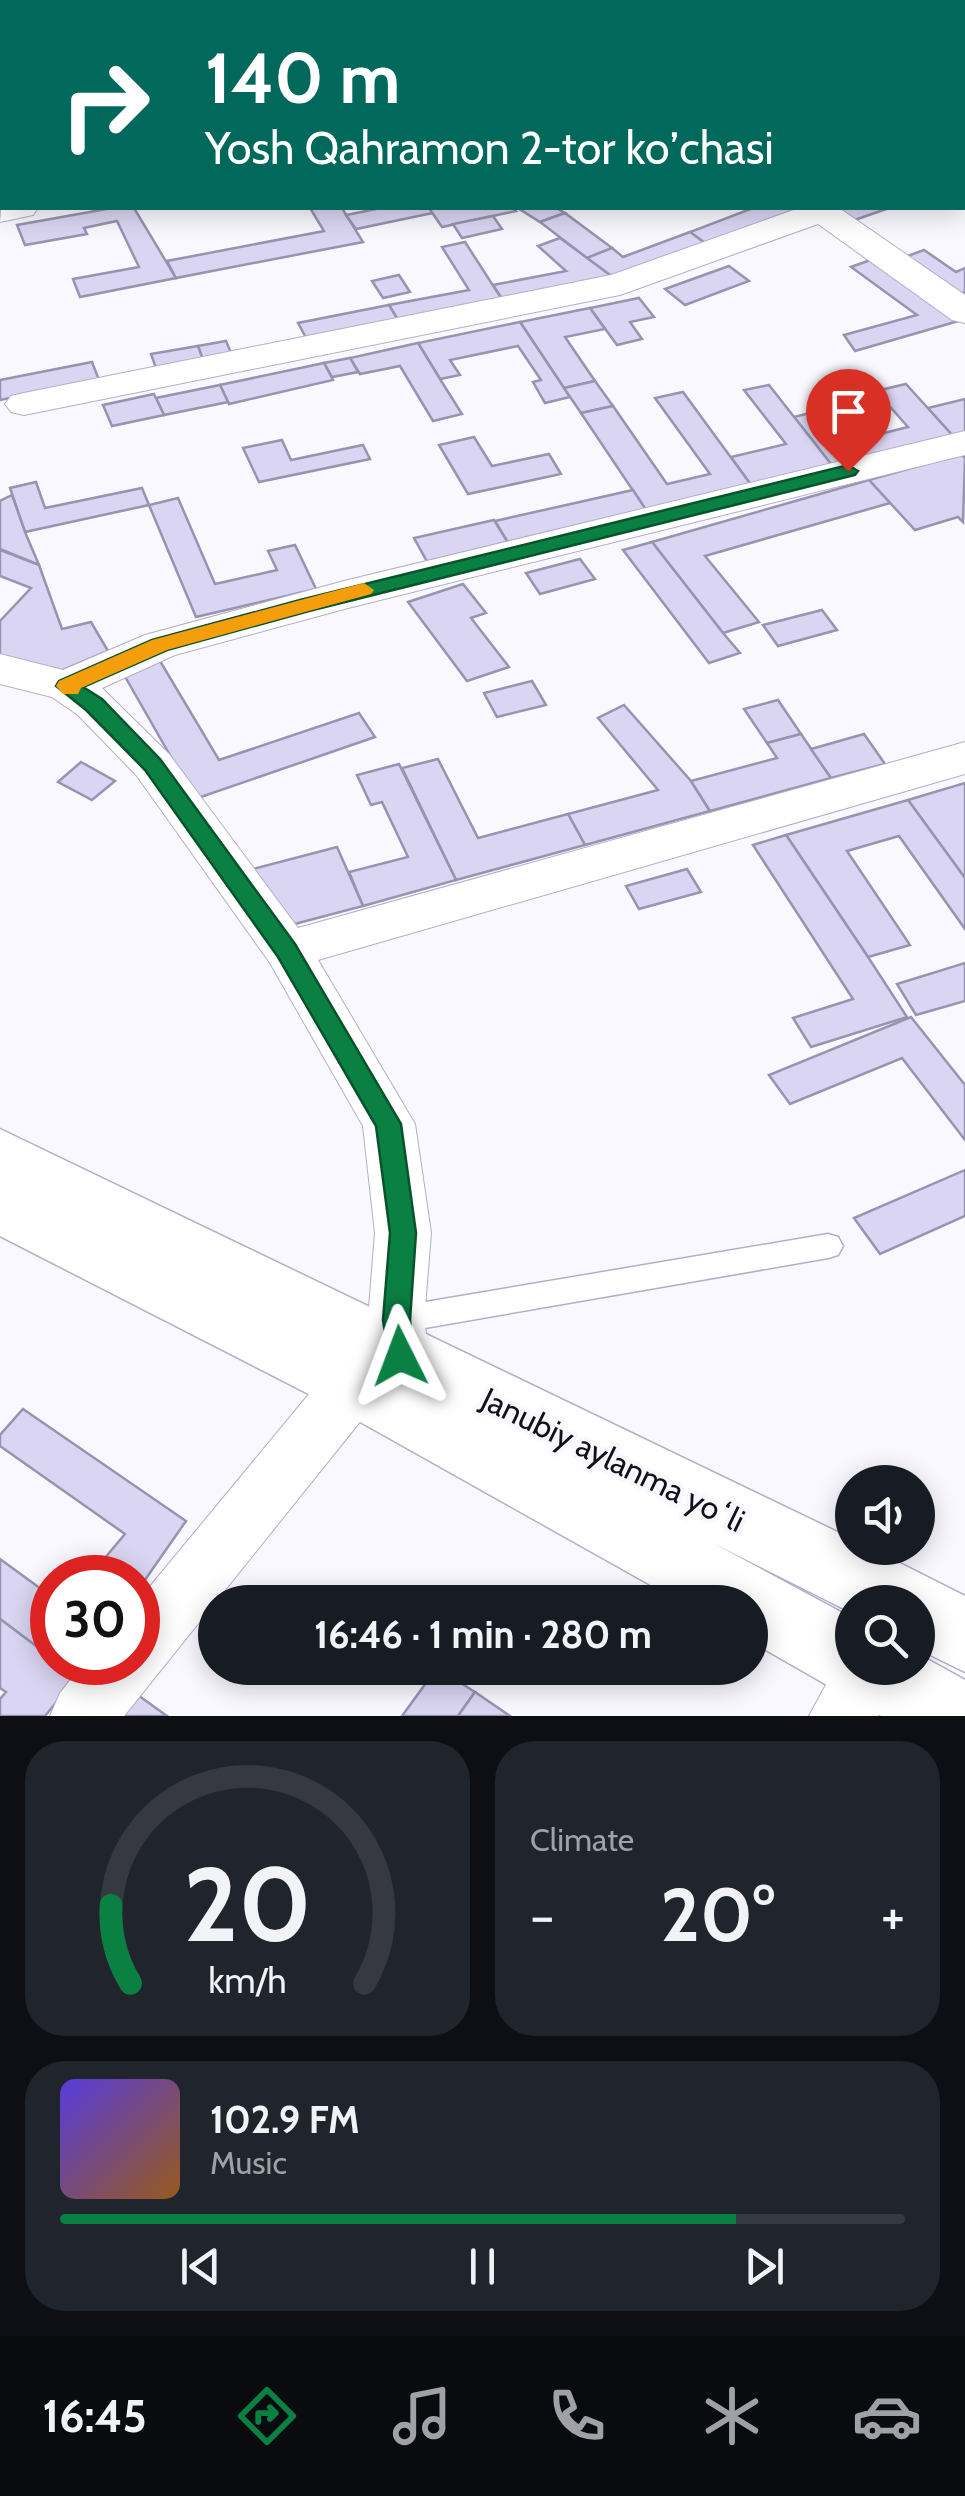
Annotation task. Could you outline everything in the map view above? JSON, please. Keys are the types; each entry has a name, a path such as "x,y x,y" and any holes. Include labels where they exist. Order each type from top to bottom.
{"highway":[{"name":"Janubiy aylanma yoʻli","path":"0,1155 383,1353 869,1585"},
{"name":"Janubiy aylanma yoʻli","path":"0,1206 383,1353 835,1647"},
{"path":"935,1619 965,1636"},
{"path":"900,1685 955,1716"}],"street":[{"path":"24,404 620,284 817,210"},
{"path":"821,210 965,312"},
{"path":"67,686 160,645 344,595 965,443"},
{"path":"0,669 67,686 94,704 153,764 287,950 388,1124 403,1233 383,1353 160,1623"},
{"path":"287,950 965,758"},
{"path":"84,1716 109,1685"},
{"path":"842,1716 860,1685"}],"lane":[{"path":"383,1353 828,1246"}],"building":[{"path":"101,210 135,210 176,278 80,297 73,279 139,267 117,221 84,228 87,234 25,245 17,225"},
{"path":"311,210 343,210 363,242 176,278 167,261 324,231"},
{"path":"371,210 433,213 356,229 346,215"},
{"path":"430,210 516,211 442,227"},
{"path":"521,210 565,213 540,222"},
{"path":"748,210 795,213 709,246 690,232"},
{"path":"826,210 883,210 846,223"},
{"path":"565,213 612,248 587,258 540,222"},
{"path":"493,216 502,229 462,238 453,224"},
{"path":"690,232 709,246 618,281 587,258 612,248 623,257"},
{"path":"560,238 618,281 504,302 493,285 566,271 538,246"},
{"path":"465,242 503,301 399,322 389,305 469,290 442,247"},
{"path":"924,250 956,272 965,268 965,292 952,298 897,260"},
{"path":"876,258 962,320 855,351 844,335 917,315 851,267"},
{"path":"729,266 749,281 685,305 665,289"},
{"path":"399,275 410,292 383,298 372,281"},
{"path":"639,298 654,317 630,322 642,339 617,345 590,308"},
{"path":"389,305 401,325 309,343 298,323"},
{"path":"590,308 605,329 565,337 595,381 564,388 520,322"},
{"path":"520,322 570,397 545,403 533,382 541,380 518,346 450,360 460,375 440,379 418,343"},
{"path":"226,341 232,355 203,360 198,346"},
{"path":"418,343 462,414 433,421 400,366 360,374 350,358"},
{"path":"198,346 203,360 156,368 151,354"},
{"path":"350,358 358,372 332,377 324,363"},
{"path":"92,362 99,380 0,400 0,380"},
{"path":"324,363 333,380 229,404 220,385"},
{"path":"595,381 613,406 581,413 564,388"},
{"path":"906,384 955,438 835,469 794,417 830,408 856,440 908,427 876,391"},
{"path":"220,385 228,402 164,415 156,398"},
{"path":"769,385 835,469 754,489 731,457 786,444 744,390"},
{"path":"683,392 754,489 648,513 581,413 613,406 667,484 710,474 655,398"},
{"path":"154,394 164,415 112,426 103,405"},
{"path":"965,399 965,436 955,438 928,408"},
{"path":"474,437 492,466 549,454 561,474 468,494 439,445"},
{"path":"282,440 291,460 363,445 370,459 259,482 243,448"},
{"path":"961,454 965,458 963,522 958,517 915,530 869,480"},
{"path":"869,480 890,503 705,556 759,622 723,633 652,542"},
{"path":"36,482 45,508 142,488 149,505 25,532 10,488"},
{"path":"633,490 648,513 510,546 495,521"},
{"path":"12,495 39,565 0,549 0,501"},
{"path":"178,498 215,584 277,570 268,551 295,545 316,589 196,617 149,505"},
{"path":"494,520 510,546 429,565 414,538"},
{"path":"652,542 740,653 709,663 623,550"},
{"path":"0,550 39,565 62,629 91,622 108,651 56,673 0,655 0,621 31,588 0,576"},
{"path":"580,559 595,579 540,594 526,573"},
{"path":"463,584 486,613 471,618 509,667 467,681 408,602"},
{"path":"822,610 837,630 778,646 763,625"},
{"path":"160,661 219,760 359,713 375,737 195,799 123,673"},
{"path":"532,681 546,705 497,717 484,693"},
{"path":"778,700 801,734 767,743 744,709"},
{"path":"624,705 691,781 710,811 585,845 568,814 658,790 598,718"},
{"path":"801,734 831,778 710,811 691,781 777,758 767,743"},
{"path":"864,734 885,764 831,778 811,749"},
{"path":"438,759 478,838 568,814 585,845 456,880 402,768"},
{"path":"81,762 115,781 92,800 58,782"},
{"path":"399,764 456,880 363,906 349,872 408,857 382,802 371,805 357,775"},
{"path":"965,783 965,878 908,800"},
{"path":"908,800 965,878 965,929 899,836 847,851 910,945 868,957 786,835"},
{"path":"786,835 907,1017 811,1047 793,1018 853,999 753,845"},
{"path":"337,847 363,906 287,926 249,870"},
{"path":"687,869 701,892 639,909 626,886"},
{"path":"965,963 965,1001 916,1015 897,984"},
{"path":"911,1017 965,1085 965,1140 902,1058 790,1104 769,1075"},
{"path":"965,1170 965,1216 880,1254 854,1218"},
{"path":"23,1409 186,1521 160,1558 160,1555 107,1555 125,1534 0,1446 0,1435"},
{"path":"0,1559 30,1581 30,1642 0,1619"},
{"path":"0,1619 30,1642 30,1685 70,1685 45,1716 0,1716 0,1699 6,1692 0,1688"},
{"path":"425,1685 464,1685 475,1692 458,1716 402,1716"},
{"path":"475,1692 510,1716 458,1716"},
{"path":"135,1693 167,1716 116,1716"}],"slow traffic":[{"path":"71,689 67,686 160,645 364,590"}],"route":[{"path":"400,1356 396,1320 403,1233 388,1124 287,950 153,764 94,704 67,686 160,645 344,595 848,471"}]}
